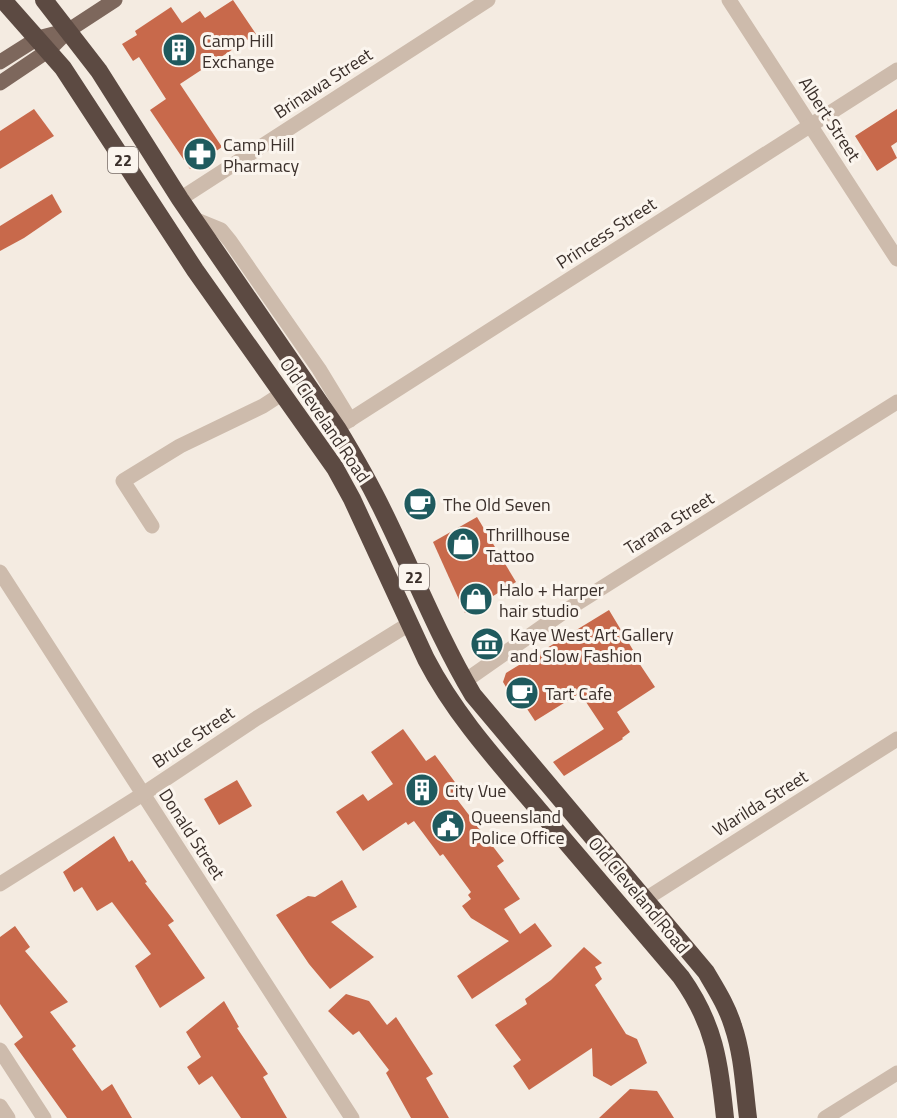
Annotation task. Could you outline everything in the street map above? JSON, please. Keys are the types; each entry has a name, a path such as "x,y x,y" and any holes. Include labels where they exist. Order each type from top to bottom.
{"highway":[{"name":"Old Cleveland Road","path":"3,0 43,44 72,82 195,270 330,460 352,499 409,624 444,692 471,729 696,997 710,1028 720,1068 725,1118"},
{"name":"Old Cleveland Road","path":"44,0 99,71 194,219 344,424 360,465 384,511 451,657 473,695 706,972 720,995 733,1024 740,1048 748,1118"}],"main road":[{"path":"0,62 69,30 115,0"},
{"path":"0,83 43,44"}],"street":[{"name":"Brinawa Street","path":"180,199 488,0"},
{"name":"Albert Street","path":"729,0 897,259"},
{"name":"Princess Street","path":"344,424 897,70"},
{"path":"152,526 123,481 180,446 263,406 284,393"},
{"name":"Tarana Street","path":"465,681 566,611 897,402"},
{"name":"Donald Street","path":"0,572 352,1118"},
{"name":"Bruce Street","path":"0,884 257,718 409,624"},
{"name":"Warilda Street","path":"644,900 897,739"},
{"path":"0,1050 44,1118"},
{"path":"825,1118 897,1072"},
{"path":"0,1106 8,1118"}],"building":[{"name":"Camp Hill Exchange","path":"233,0 256,34 180,84 222,147 190,169 150,110 166,99 139,57 133,61 122,44 137,35 135,31 171,7 182,23 200,11 205,18"},
{"path":"34,109 54,136 0,169 0,131"},
{"path":"897,109 897,142 891,146 897,158 877,171 855,136"},
{"path":"52,194 62,212 0,251 0,226"},
{"path":"477,517 516,582 465,613 433,542"},
{"path":"609,610 633,650 631,651 655,687 617,712 630,732 623,739 564,776 553,762 604,729 580,693 535,721 514,689 509,692 503,682 506,673"},
{"path":"403,729 426,761 435,755 460,789 453,794 504,861 497,866 520,899 504,909 520,934 535,923 552,946 472,999 457,976 509,941 471,918 462,906 471,899 468,895 471,892 443,854 440,856 414,821 408,825 406,822 363,851 336,812 363,794 368,801 393,784 371,752"},
{"path":"237,780 252,806 219,825 204,799"},
{"path":"114,836 129,862 132,860 147,882 145,883 174,921 168,925 205,978 160,1008 135,966 151,954 112,902 97,911 82,887 74,892 63,872"},
{"path":"342,880 357,907 331,922 374,957 330,989 309,964 276,915 308,896 315,897"},
{"path":"15,926 30,947 25,951 68,1002 50,1012 76,1046 72,1049 102,1091 112,1084 132,1118 67,1118 14,1044 23,1037 0,1004 0,937"},
{"path":"584,947 602,963 595,967 602,979 595,985 626,1034 637,1039 647,1063 611,1086 593,1076 592,1048 529,1090 513,1066 521,1060 495,1025 527,1004 525,999 551,980"},
{"path":"346,994 369,1001 387,1025 396,1017 433,1074 426,1078 449,1118 411,1118 386,1073 389,1070 359,1031 353,1035 328,1011"},
{"path":"224,1001 239,1027 237,1028 268,1074 263,1077 287,1118 241,1118 212,1076 199,1085 187,1067 201,1057 186,1032"},
{"path":"630,1089 657,1091 674,1118 599,1118"}],"place":[{"name":"Camp Hill Exchange","path":"179,50"},
{"name":"Camp Hill Pharmacy","path":"200,154"},
{"name":"The Old Seven","path":"420,504"},
{"name":"Thrillhouse Tattoo","path":"463,544"},
{"name":"Halo + Harper hair studio","path":"476,599"},
{"name":"Kaye West Art Gallery and Slow Fashion","path":"487,644"},
{"name":"Tart Cafe","path":"522,693"},
{"name":"City Vue","path":"422,790"},
{"name":"Queensland Police Office","path":"448,826"}]}
